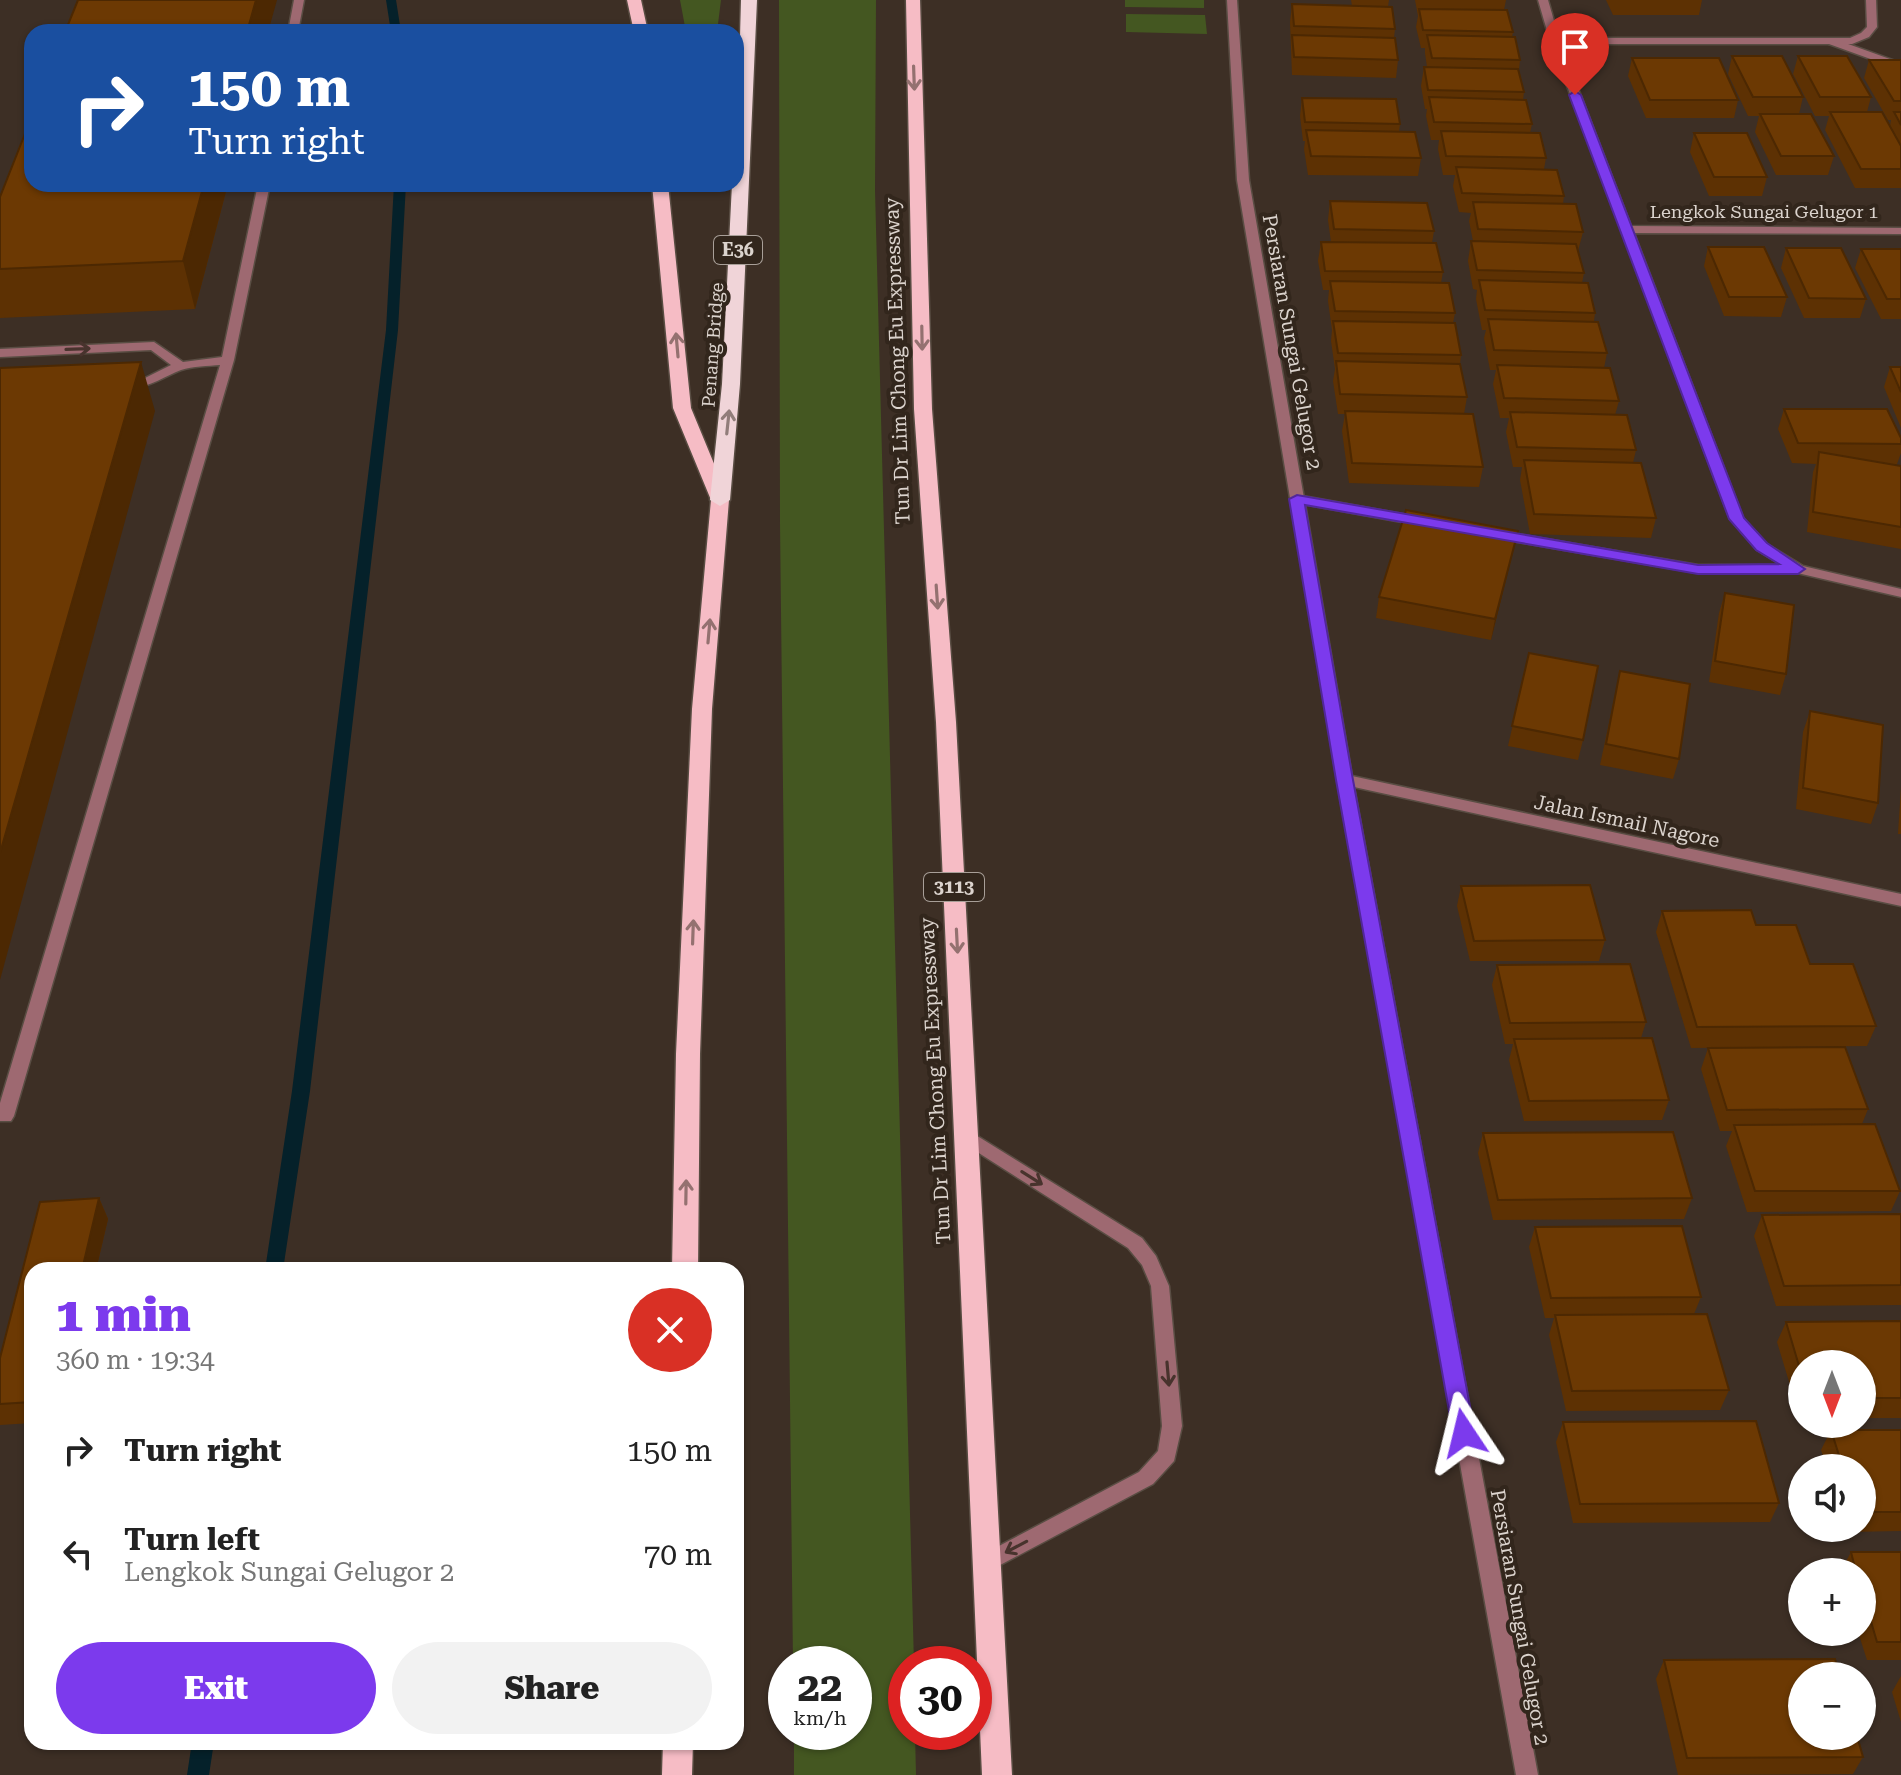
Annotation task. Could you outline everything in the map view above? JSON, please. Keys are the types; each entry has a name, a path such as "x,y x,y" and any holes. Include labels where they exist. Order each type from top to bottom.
{"highway":[{"path":"634,0 639,24"},
{"name":"Penang Bridge","path":"744,107 749,0"},
{"name":"Tun Dr Lim Chong Eu Expressway","path":"913,0 923,409 946,722 997,1775"},
{"path":"661,192 682,408 720,500 702,709 688,1054 685,1262"},
{"name":"Penang Bridge","path":"720,500 731,384 740,192"},
{"path":"677,1775 678,1750"}],"street":[{"path":"294,24 299,0"},
{"name":"Persiaran Sungai Gelugor 2","path":"1232,0 1243,180 1345,780 1527,1775"},
{"path":"1543,0 1555,41 1737,519 1762,547 1798,569"},
{"path":"1555,41 1852,41 1865,35 1872,27 1871,0"},
{"path":"1833,42 1901,67"},
{"path":"5,1116 228,360 262,192"},
{"name":"Lengkok Sungai Gelugor 1","path":"1626,229 1901,231"},
{"path":"0,353 154,346 180,366"},
{"path":"118,383 147,382 180,366 228,360"},
{"path":"1297,499 1435,524"},
{"path":"1482,532 1698,569 1798,569 1901,593"},
{"name":"Jalan Ismail Nagore","path":"1345,780 1900,903"},
{"path":"966,1136 1135,1243 1149,1261 1160,1286 1172,1426 1167,1455 1146,1478 987,1563"}],"green space":[{"path":"680,0 721,0 718,24 684,24"},
{"path":"779,0 876,0 875,190 914,1646 888,1646 888,1750 915,1750 916,1775 794,1775 794,1750 872,1750 872,1646 793,1646 780,524"},
{"path":"1125,0 1204,0 1204,8 1125,7"},
{"path":"1126,14 1205,15 1207,34 1126,32"}],"building":[{"path":"78,0 256,0 249,24 68,24"},
{"path":"1292,4 1392,7 1395,29 1294,26"},
{"path":"1419,9 1507,10 1513,32 1423,30"},
{"path":"1292,35 1395,38 1398,60 1294,57"},
{"path":"1427,35 1515,37 1520,60 1432,58"},
{"path":"1732,56 1782,56 1803,97 1753,97"},
{"path":"1798,56 1847,56 1871,97 1820,97"},
{"path":"1632,58 1719,58 1738,100 1650,100"},
{"path":"1869,60 1901,60 1901,101 1894,101"},
{"path":"1424,67 1518,69 1524,92 1428,90"},
{"path":"1429,97 1526,100 1532,124 1434,122"},
{"path":"1302,98 1396,99 1400,124 1305,122"},
{"path":"1830,112 1882,112 1901,146 1901,169 1861,169"},
{"path":"1894,112 1901,112 1901,125"},
{"path":"1760,114 1811,114 1834,156 1781,156"},
{"path":"1306,130 1415,132 1421,158 1311,156"},
{"path":"1441,131 1540,133 1546,158 1446,156"},
{"path":"1694,133 1747,133 1767,177 1714,177"},
{"path":"24,136 24,192 202,192 183,261 0,269 0,197"},
{"path":"1456,167 1557,170 1564,196 1462,193"},
{"path":"1330,201 1427,203 1434,231 1334,229"},
{"path":"1473,202 1576,204 1583,232 1478,229"},
{"path":"1471,241 1576,244 1584,273 1477,270"},
{"path":"1321,242 1436,243 1443,272 1325,271"},
{"path":"1708,247 1764,247 1787,297 1729,297"},
{"path":"1786,248 1841,248 1866,299 1809,298"},
{"path":"1861,249 1901,249 1901,299 1887,299"},
{"path":"1479,280 1588,283 1595,313 1485,310"},
{"path":"1330,281 1449,283 1455,313 1335,311"},
{"path":"1488,319 1598,322 1607,353 1494,350"},
{"path":"1333,321 1455,323 1461,355 1338,353"},
{"path":"1336,361 1460,364 1467,397 1340,394"},
{"path":"141,362 0,853 0,368"},
{"path":"1497,365 1610,368 1619,401 1504,398"},
{"path":"1890,367 1901,367 1901,392"},
{"path":"1784,409 1887,409 1901,444 1798,443"},
{"path":"1345,411 1473,414 1483,467 1352,463"},
{"path":"1510,412 1627,415 1636,450 1517,447"},
{"path":"1819,452 1901,466 1901,527 1813,512"},
{"path":"1524,460 1641,463 1656,518 1534,514"},
{"path":"1406,510 1518,531 1495,619 1379,597"},
{"path":"1725,593 1794,605 1786,674 1715,661"},
{"path":"1529,653 1598,666 1583,740 1512,726"},
{"path":"1620,671 1690,684 1679,759 1606,744"},
{"path":"1810,711 1883,725 1878,803 1803,788"},
{"path":"1590,885 1605,940 1474,941 1461,886"},
{"path":"1751,910 1756,925 1796,925 1810,964 1853,964 1876,1026 1697,1027 1662,911"},
{"path":"1630,964 1646,1022 1510,1023 1497,965"},
{"path":"1652,1038 1669,1100 1529,1101 1514,1039"},
{"path":"1845,1047 1868,1109 1727,1110 1708,1048"},
{"path":"1875,1124 1900,1191 1755,1191 1734,1125"},
{"path":"1673,1132 1692,1198 1498,1200 1483,1133"},
{"path":"99,1198 84,1262 25,1262 40,1202"},
{"path":"1901,1214 1901,1285 1784,1286 1762,1215"},
{"path":"1682,1226 1701,1297 1551,1298 1535,1227"},
{"path":"24,1264 24,1402 0,1404 0,1358"},
{"path":"1707,1314 1729,1390 1572,1391 1555,1315"},
{"path":"1901,1321 1901,1398 1876,1398 1876,1350 1794,1350 1786,1322"},
{"path":"1756,1421 1779,1503 1580,1504 1563,1422"},
{"path":"1876,1430 1901,1430 1901,1512 1876,1512 1876,1454 1839,1454 1834,1438 1876,1438"},
{"path":"1851,1552 1901,1552 1901,1642 1877,1642 1876,1558 1852,1558"},
{"path":"1835,1659 1836,1662 1788,1662 1788,1750 1861,1750 1863,1757 1687,1758 1664,1660"}],"waterway":[{"path":"391,0 395,24"},
{"path":"275,1262 301,1091 392,330 400,192"},
{"path":"198,1775 202,1750"}],"route":[{"path":"1464,1433 1297,499 1698,569 1798,569 1762,547 1737,519 1575,95"}]}
